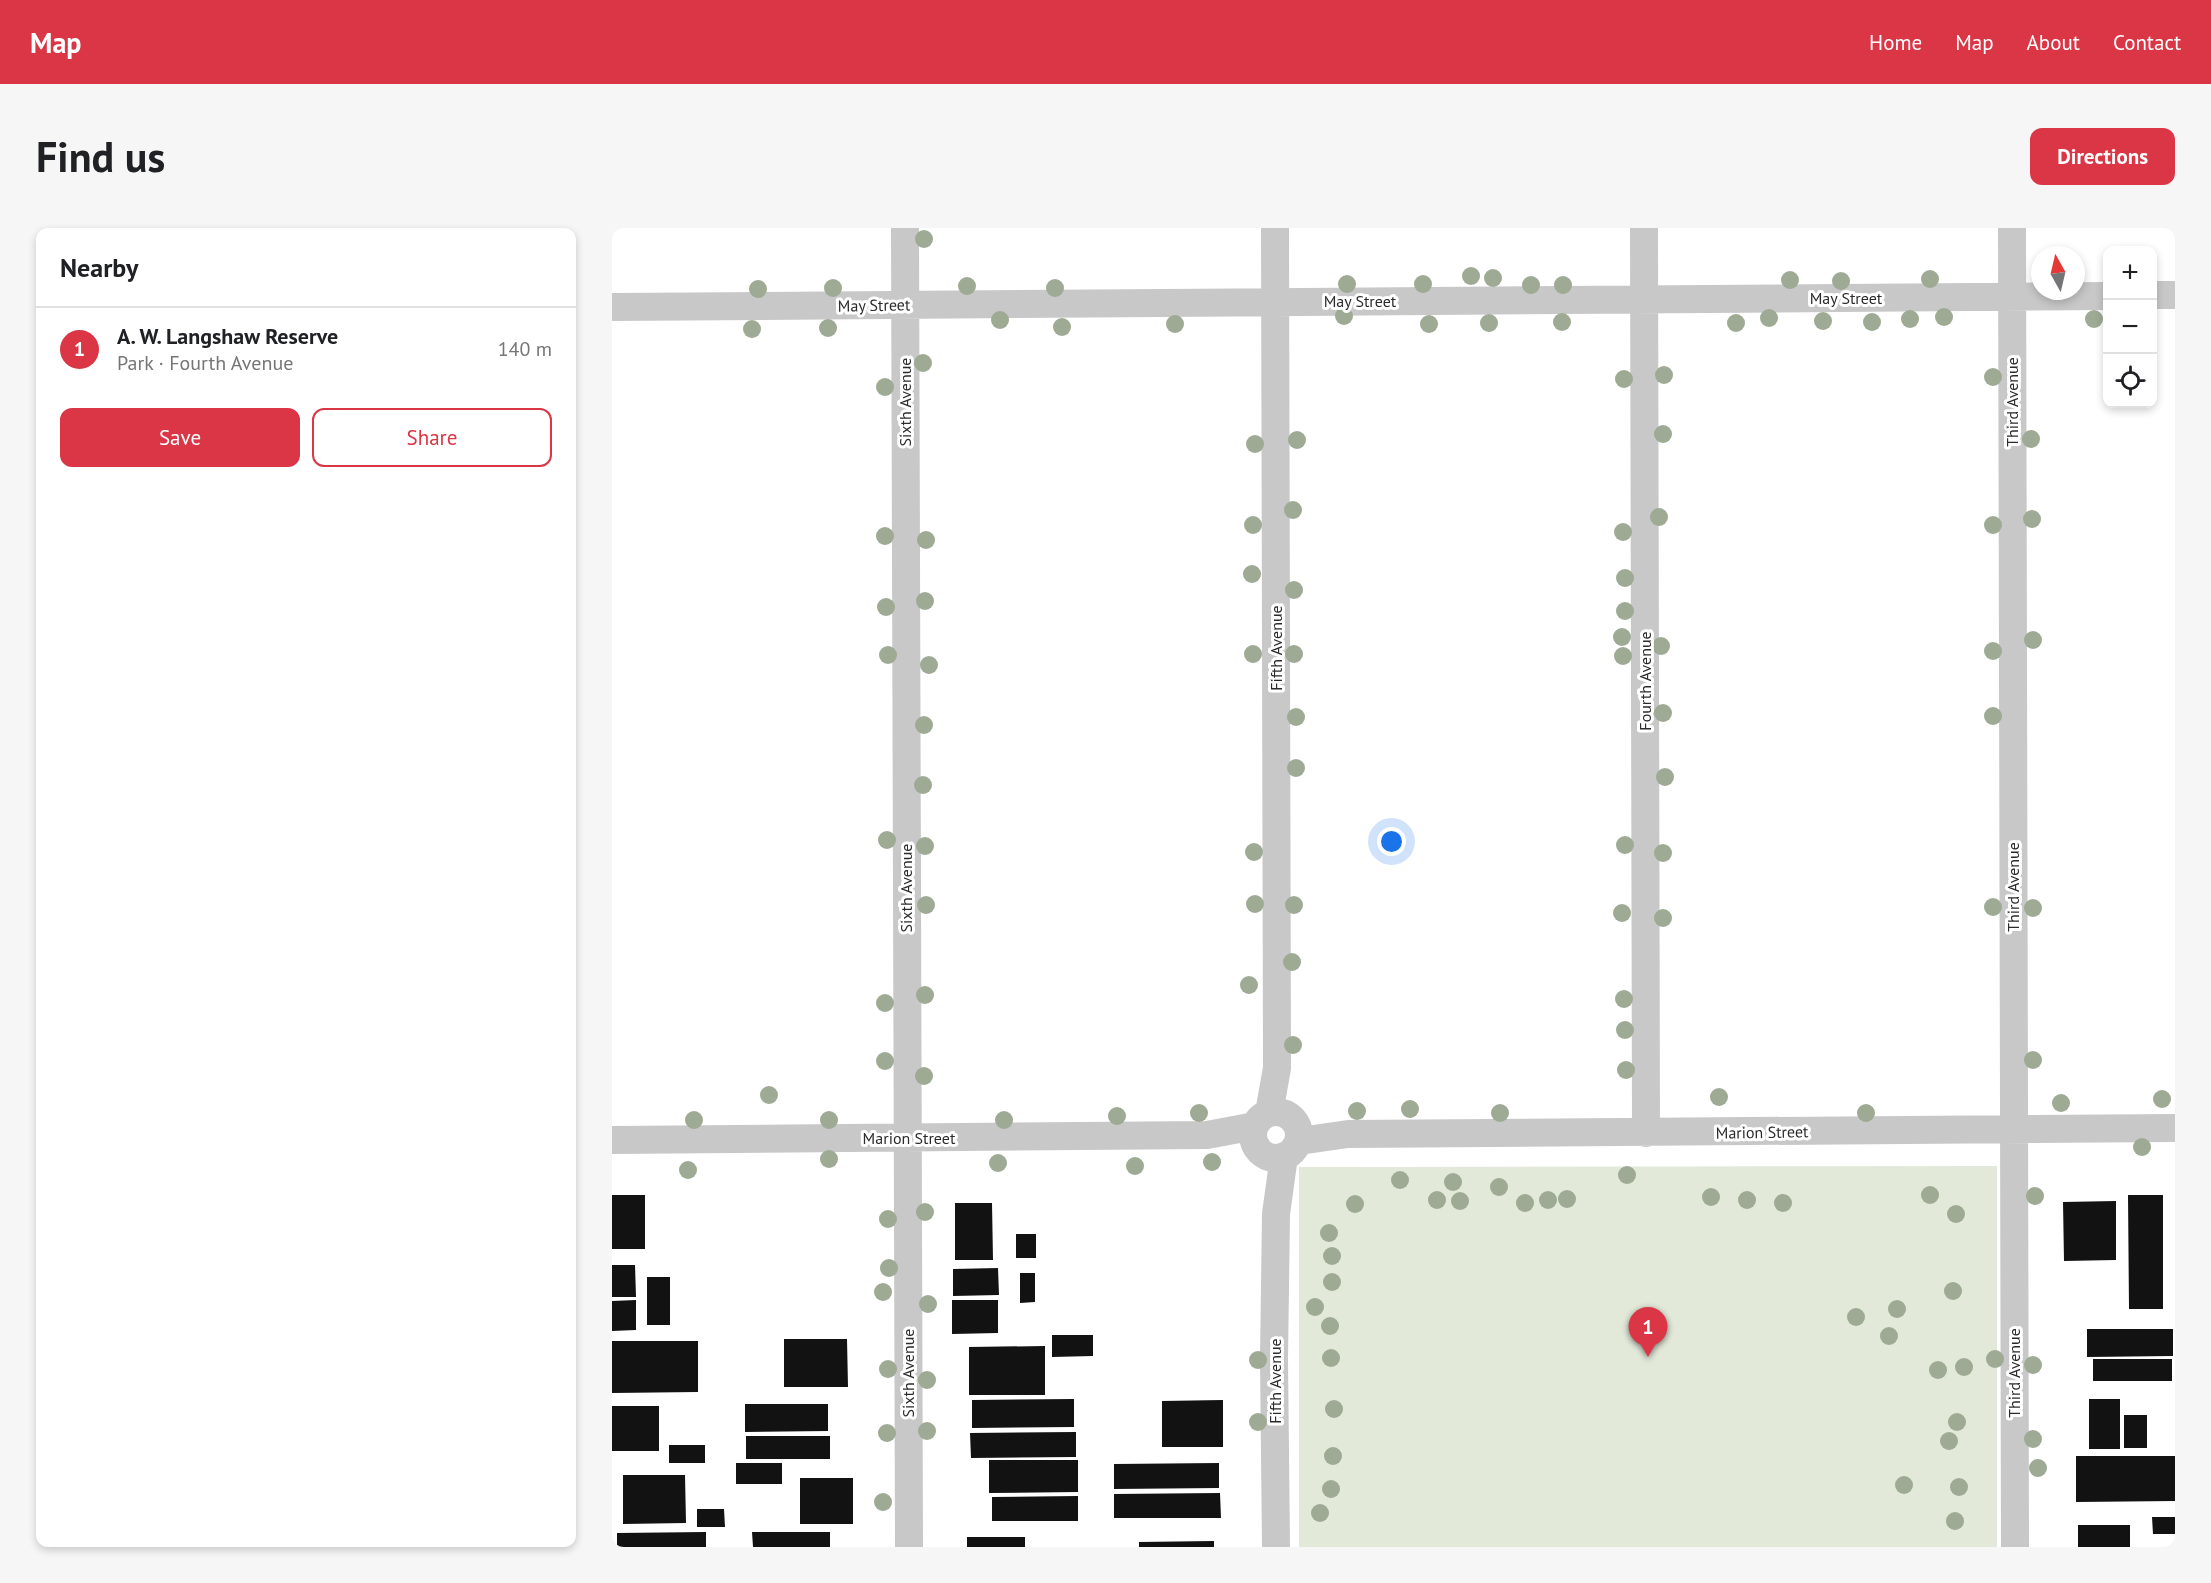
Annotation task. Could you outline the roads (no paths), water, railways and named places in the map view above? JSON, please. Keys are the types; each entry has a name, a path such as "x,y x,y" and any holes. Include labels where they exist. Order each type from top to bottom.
{"street":[{"name":"Sixth Avenue","path":"905,228 909,1547"},
{"name":"Fifth Avenue","path":"1275,228 1277,1068 1274,1359 1276,1547"},
{"name":"Fourth Avenue","path":"1644,228 1646,1133"},
{"name":"Third Avenue","path":"2012,228 2015,1547"},
{"path":"2157,295 2175,295"},
{"name":"May Street","path":"612,307 2103,296"},
{"name":"Marion Street","path":"612,1140 2175,1128"}],"place":[{"name":"A. W. Langshaw Reserve","path":"1648,1357"}]}
